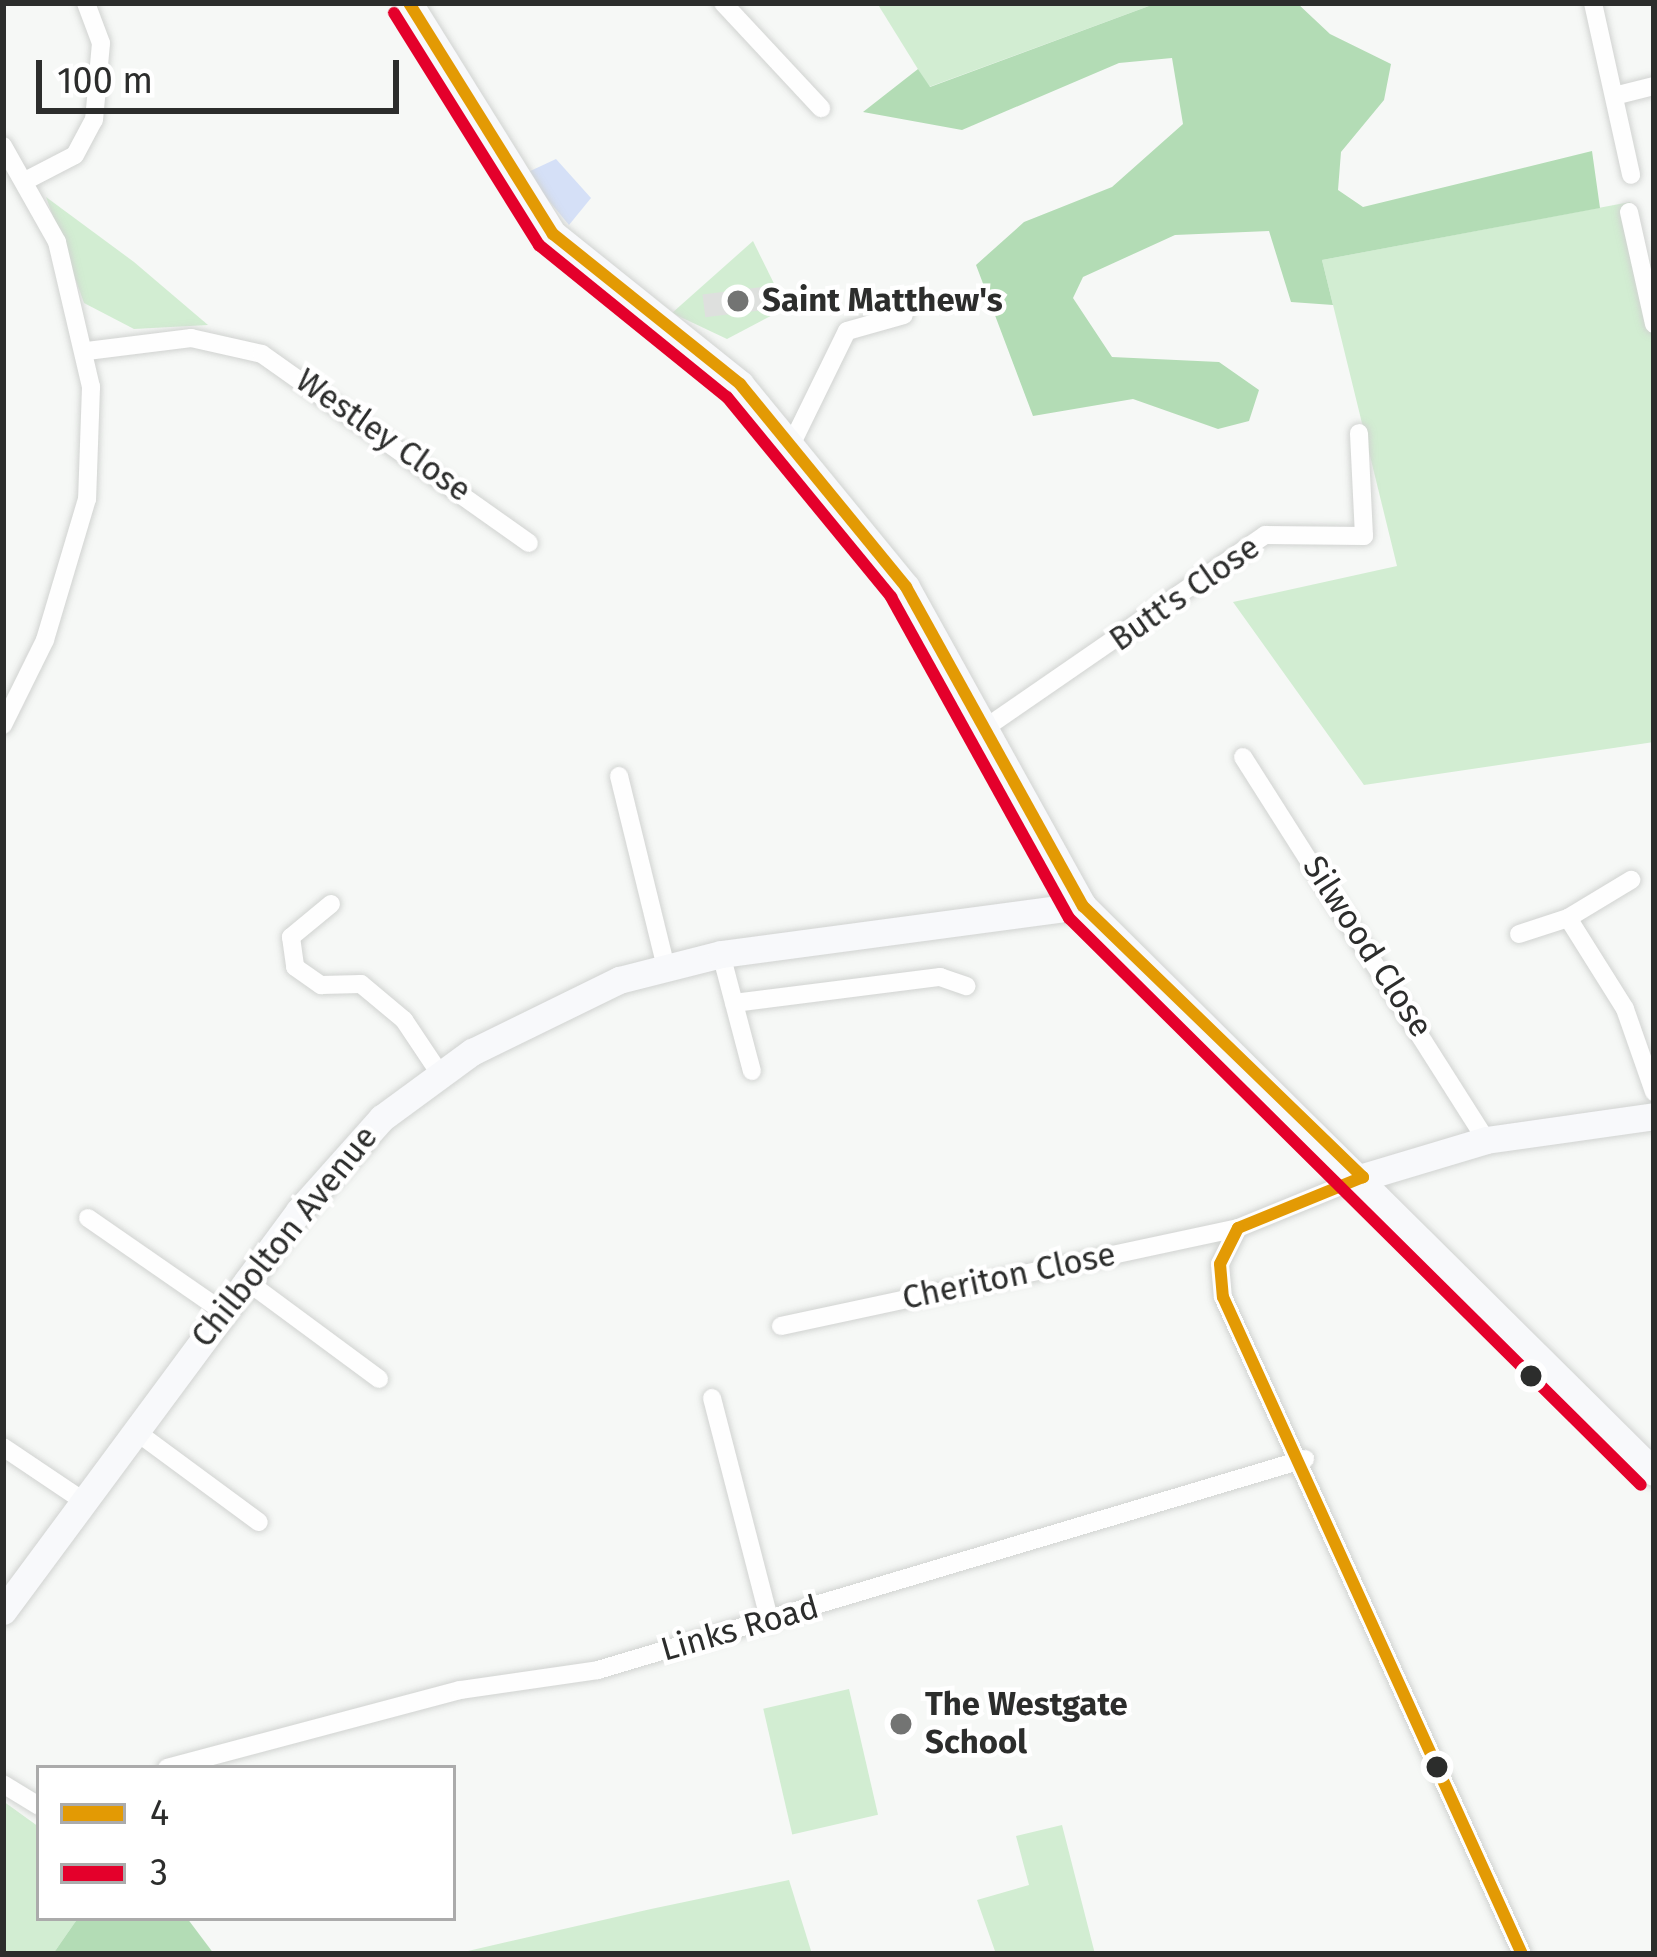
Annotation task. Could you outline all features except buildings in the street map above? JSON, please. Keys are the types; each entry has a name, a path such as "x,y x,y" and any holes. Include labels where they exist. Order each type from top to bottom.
{"main road":[{"path":"410,3 553,234 794,439 906,586 991,724 1083,906 1364,1177 1654,1472"},
{"name":"Chilbolton Avenue","path":"3,1611 244,1279 382,1118 440,1074 537,1016 667,968 721,954 1083,906"},
{"path":"1364,1177 1486,1140 1654,1116"}],"street":[{"path":"25,181 75,155 94,120 101,43 86,3"},
{"path":"723,3 820,108"},
{"path":"1593,3 1631,175"},
{"path":"1614,96 1654,86"},
{"path":"3,146 57,242 87,351 87,499 45,640 3,725"},
{"path":"1629,212 1654,324"},
{"path":"794,439 847,331 904,315"},
{"name":"Westley Close","path":"87,351 191,338 262,354 529,543"},
{"name":"Butt's Close","path":"991,724 1265,535 1364,536 1359,433"},
{"name":"Silwood Close","path":"1243,757 1486,1140"},
{"path":"620,776 667,968"},
{"path":"1519,934 1568,918 1631,880"},
{"path":"331,904 291,937 295,967 321,985 361,984 404,1020 440,1074"},
{"path":"1568,918 1625,1009 1654,1092"},
{"path":"721,954 752,1071"},
{"path":"734,1003 940,977 966,986"},
{"name":"Cheriton Close","path":"781,1326 1238,1228 1364,1177"},
{"path":"88,1218 221,1310"},
{"path":"1238,1228 1220,1264 1223,1297 1305,1459 1522,1954"},
{"path":"244,1279 379,1379"},
{"path":"712,1398 770,1622"},
{"path":"134,1430 259,1522"},
{"path":"3,1447 82,1501"},
{"name":"Links Road","path":"179,1765 770,1622 1305,1459"},
{"path":"3,1784 36,1804"}],"green space":[{"path":"877,3 1157,3 929,87"},
{"path":"1157,3 1297,3 1330,34 1391,64 1384,100 1341,152 1338,190 1363,207 1592,151 1600,208 1322,260 1333,305 1291,302 1269,231 1175,235 1083,277 1073,298 1112,357 1219,362 1259,390 1249,421 1218,429 1133,399 1033,416 976,265 1024,222 1112,187 1183,124 1172,58 1119,63 962,130 863,112 918,69 930,87"},
{"path":"46,197 208,325 134,329 84,303"},
{"path":"1630,202 1654,276 1654,742 1364,785 1233,602 1397,566 1322,260"},
{"path":"753,241 786,308 727,339 672,313"},
{"path":"849,1689 878,1815 792,1834 763,1709"},
{"path":"3,1801 36,1825 36,1921 76,1921 53,1954 3,1954"},
{"path":"1062,1825 1095,1954 996,1954 977,1900 1029,1885 1016,1836"},
{"path":"789,1880 812,1954 455,1954 651,1909"},
{"path":"76,1921 189,1921 214,1954 53,1954"}],"water":[{"path":"556,159 591,198 569,225 526,173"}],"transit line":[{"name":"4","path":"409,3 553,234 740,384 906,587 1083,906 1363,1177 1238,1228 1220,1264 1223,1297 1522,1954"},
{"name":"3","path":"394,13 539,245 727,397 891,597 1069,918 1641,1485"}],"place":[{"name":"Saint Matthew's","path":"738,301"},
{"name":"The Westgate School","path":"901,1724"}]}
